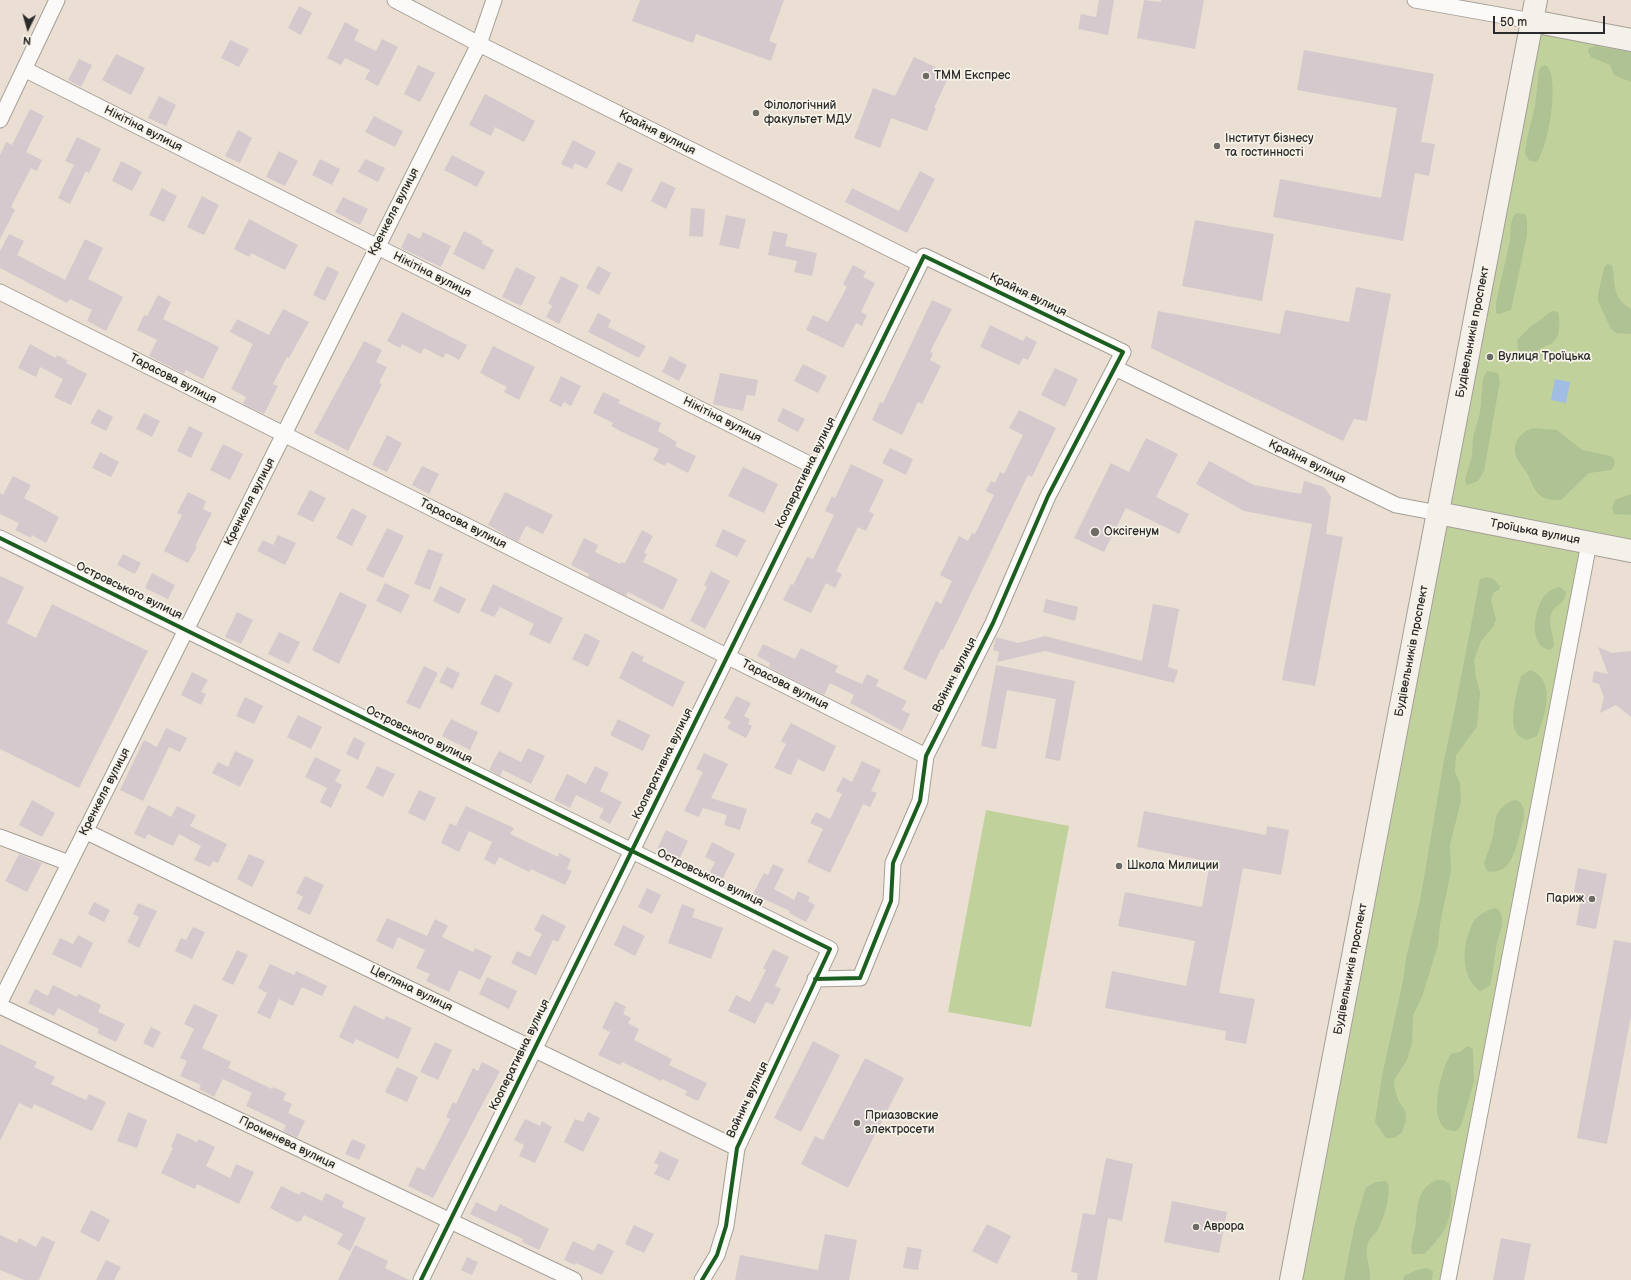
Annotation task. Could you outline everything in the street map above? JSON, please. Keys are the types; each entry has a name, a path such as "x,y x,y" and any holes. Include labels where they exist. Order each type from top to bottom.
{"main road":[{"name":"Будівельників проспект","path":"1291,1280 1536,0"},
{"path":"1532,21 1631,40"},
{"name":"Троїцька вулиця","path":"1438,513 1631,551"}],"street":[{"path":"0,120 57,0"},
{"name":"Крайня вулиця","path":"395,0 479,44 922,260 1123,352"},
{"name":"Кренкеля вулиця","path":"0,1002 479,44 494,0"},
{"path":"1415,0 1532,21"},
{"name":"Нікітіна вулиця","path":"24,69 819,469"},
{"name":"Кооперативна вулиця","path":"421,1280 922,260"},
{"name":"Тарасова вулиця","path":"0,292 926,756"},
{"name":"Войнич вулиця","path":"815,980 860,978 891,901 893,863 920,801 926,756 993,623 1048,496 1123,352"},
{"name":"Крайня вулиця","path":"1115,368 1396,505 1438,513"},
{"name":"Островського вулиця","path":"0,538 830,949"},
{"path":"1448,1280 1589,543"},
{"name":"Цегляна вулиця","path":"85,831 737,1148"},
{"path":"0,837 69,863"},
{"name":"Войнич вулиця","path":"702,1280 718,1255 726,1226 737,1148 830,949"},
{"name":"Променева вулиця","path":"0,1006 574,1280"}],"green space":[{"path":"1540,30 1631,47 1631,543 1448,508"},
{"path":"1595,46 1631,52 1631,82 1614,75 1610,65 1591,57 1588,52 1589,48"},
{"path":"1546,65 1550,72 1553,97 1549,128 1537,162 1530,161 1525,154 1535,106 1539,70 1542,66"},
{"path":"1518,213 1525,214 1527,219 1527,235 1511,310 1499,314 1496,313 1496,302 1510,241 1511,223 1514,215"},
{"path":"1607,264 1612,265 1617,295 1620,300 1631,309 1631,334 1616,333 1611,329 1598,301 1598,294 1604,268"},
{"path":"1552,311 1558,312 1559,320 1559,329 1555,341 1539,349 1532,355 1523,355 1518,349 1517,340 1529,328"},
{"path":"1487,371 1498,373 1500,381 1484,471 1478,481 1468,485 1466,484 1465,480 1472,456 1473,437 1480,413 1483,379"},
{"path":"1533,428 1557,430 1582,450 1611,456 1615,461 1614,466 1611,470 1589,473 1561,500 1551,500 1543,497 1534,489 1527,473 1516,456 1515,451 1518,438"},
{"path":"1631,494 1631,515 1614,514 1612,507 1615,500"},
{"path":"1444,525 1580,551 1440,1280 1300,1280"},
{"path":"1486,577 1493,579 1500,586 1499,590 1494,592 1491,600 1496,619 1494,626 1481,641 1474,660 1476,678 1480,692 1477,727 1456,755 1455,772 1460,783 1461,801 1450,845 1451,871 1440,924 1438,945 1422,997 1413,1015 1412,1043 1407,1060 1394,1080 1395,1091 1399,1102 1405,1110 1406,1120 1402,1133 1394,1138 1386,1138 1375,1122 1382,1076 1403,981 1406,958 1420,901 1444,760 1480,579"},
{"path":"1560,587 1566,592 1562,602 1552,612 1550,625 1554,646 1550,650 1543,647 1538,642 1535,634 1536,616 1538,607 1546,594 1553,589"},
{"path":"1530,670 1538,675 1544,682 1547,700 1543,719 1537,736 1527,740 1517,734 1513,719 1516,695 1521,676"},
{"path":"1515,800 1522,804 1524,815 1514,854 1507,866 1502,870 1495,872 1487,871 1484,863 1493,836 1496,817 1502,808"},
{"path":"986,810 1069,826 1031,1027 948,1012"},
{"path":"1495,908 1500,911 1502,916 1502,926 1496,948 1490,986 1480,991 1473,985 1469,977 1466,968 1465,948 1470,929 1474,921 1483,913"},
{"path":"1468,1046 1473,1049 1474,1082 1461,1126 1456,1131 1446,1129 1440,1122 1437,1112 1439,1086 1451,1054 1460,1052"},
{"path":"1436,1180 1444,1180 1450,1184 1451,1204 1449,1218 1439,1238 1424,1254 1412,1254 1411,1250 1417,1207 1424,1189"},
{"path":"1385,1181 1388,1183 1389,1189 1386,1208 1380,1226 1369,1240 1367,1248 1370,1280 1344,1280 1354,1228 1366,1187 1376,1182"},
{"path":"1426,1268 1433,1271 1432,1280 1403,1280 1404,1276"}],"water":[{"path":"1555,379 1570,382 1566,403 1551,400"}],"building":[{"path":"640,0 784,0 769,41 777,44 771,61 696,34 693,43 632,21"},
{"path":"1099,0 1114,0 1108,35 1078,29 1081,14 1096,17"},
{"path":"1144,0 1161,2 1161,0 1204,0 1195,49 1137,38"},
{"path":"299,6 312,13 301,35 288,28"},
{"path":"345,22 359,30 354,40 376,51 382,39 398,47 378,86 365,79 370,70 345,58 341,65 327,58"},
{"path":"230,40 249,49 239,67 221,58"},
{"path":"1304,50 1434,74 1421,142 1435,144 1429,176 1415,173 1403,241 1273,217 1280,179 1381,198 1397,108 1297,90"},
{"path":"116,54 145,68 131,95 102,80"},
{"path":"914,57 950,74 934,108 936,108 927,131 891,118 880,148 854,138 873,88 895,96"},
{"path":"79,59 92,65 81,87 68,80"},
{"path":"418,65 435,73 420,102 404,94"},
{"path":"485,94 535,121 524,142 495,127 491,136 469,125"},
{"path":"159,96 176,105 166,126 148,118"},
{"path":"30,109 44,116 26,152 42,160 37,171 31,168 11,207 15,210 0,239 0,155 6,142 12,145"},
{"path":"374,116 403,131 395,147 365,132"},
{"path":"238,130 252,138 240,163 225,156"},
{"path":"77,137 101,149 89,173 86,171 70,204 58,198 74,165 65,161"},
{"path":"573,140 596,152 587,169 575,163 572,169 561,164"},
{"path":"279,151 298,161 285,186 266,177"},
{"path":"452,155 485,172 477,187 444,170"},
{"path":"320,159 340,169 332,185 312,175"},
{"path":"365,159 385,168 378,182 358,172"},
{"path":"121,161 142,172 132,191 112,181"},
{"path":"618,162 633,169 622,192 606,184"},
{"path":"920,171 935,179 907,233 845,202 852,188 899,211"},
{"path":"661,181 676,188 666,209 651,201"},
{"path":"162,188 177,196 164,222 149,215"},
{"path":"202,196 219,205 204,235 187,227"},
{"path":"343,197 368,209 360,225 335,212"},
{"path":"691,208 705,209 703,237 689,236"},
{"path":"726,215 746,219 739,249 719,245"},
{"path":"249,219 298,245 285,270 251,253 249,257 234,249"},
{"path":"1195,220 1274,234 1262,301 1182,286"},
{"path":"464,231 483,241 481,243 494,250 484,270 453,254"},
{"path":"773,231 788,234 785,246 817,253 812,276 794,272 797,261 768,255"},
{"path":"423,232 451,246 441,267 401,248 408,233 420,239"},
{"path":"9,234 24,241 17,255 65,280 85,239 103,248 88,279 123,297 106,331 87,321 92,310 70,299 67,303 0,268 0,251"},
{"path":"853,265 866,272 863,277 875,283 861,312 867,315 862,326 856,323 843,348 806,330 813,315 828,322 847,287 843,284"},
{"path":"327,266 339,272 325,301 313,295"},
{"path":"598,266 611,273 599,295 586,288"},
{"path":"516,267 536,277 521,306 502,297"},
{"path":"561,276 579,285 559,324 546,317 552,306 548,303"},
{"path":"1356,287 1391,294 1367,421 1354,419 1343,441 1151,348 1158,311 1280,334 1285,310 1349,322"},
{"path":"158,295 171,302 163,319 219,347 203,379 186,370 184,374 149,356 157,340 137,330 144,315 147,316"},
{"path":"932,300 952,309 930,352 933,353 930,360 941,366 922,404 918,402 902,435 872,420 880,402 883,403"},
{"path":"283,309 309,322 289,358 287,357 273,384 278,386 264,414 243,404 246,397 231,389 253,344 230,332 237,319 269,335"},
{"path":"402,312 467,345 459,360 446,353 443,358 424,348 421,354 402,344 400,348 387,341"},
{"path":"598,313 611,320 608,327 646,346 639,358 588,332"},
{"path":"990,325 1023,341 1026,336 1037,342 1028,360 1023,358 1019,365 980,347"},
{"path":"364,341 382,350 376,362 387,367 379,383 382,384 348,451 314,433"},
{"path":"30,344 56,358 57,355 68,361 66,363 87,374 71,405 54,397 63,379 40,367 36,377 18,368"},
{"path":"493,346 535,367 519,400 504,392 507,387 480,373"},
{"path":"670,356 687,365 679,381 662,372"},
{"path":"803,364 827,376 818,393 794,381"},
{"path":"1055,368 1078,379 1065,407 1041,395"},
{"path":"720,373 758,380 755,396 747,395 743,411 713,404"},
{"path":"561,376 581,386 571,406 564,402 561,407 549,401"},
{"path":"603,392 620,400 618,403 661,423 658,431 677,442 675,446 696,456 688,473 667,462 665,466 653,460 659,449 611,426 613,423 593,413"},
{"path":"783,408 805,419 798,432 777,421"},
{"path":"98,409 113,417 106,431 90,423"},
{"path":"1019,410 1056,428 1032,477 1028,475 957,622 943,650 941,649 926,680 903,669 936,601 941,604 952,581 940,575 959,536 968,541 972,533 975,534 994,495 986,491 991,481 995,483 1000,472 1004,474 1023,435 1009,428"},
{"path":"144,413 160,421 152,437 136,429"},
{"path":"189,426 203,433 191,458 177,451"},
{"path":"387,435 402,443 387,472 372,465"},
{"path":"1146,438 1178,454 1156,497 1189,514 1179,534 1126,508 1104,552 1074,538 1111,463 1129,472"},
{"path":"223,444 243,454 230,480 210,470"},
{"path":"890,448 913,459 906,475 882,463"},
{"path":"100,452 119,462 111,477 92,468"},
{"path":"1209,461 1254,485 1301,494 1304,481 1324,487 1331,497 1326,534 1343,537 1315,686 1282,680 1312,524 1244,511 1196,484"},
{"path":"851,464 884,480 869,511 874,514 866,531 858,527 836,571 842,574 835,588 826,583 811,613 783,600 791,584 793,585 807,557 813,559 834,515 825,511 832,496 835,498"},
{"path":"422,466 439,474 429,494 412,485"},
{"path":"743,467 778,484 764,513 728,496"},
{"path":"13,476 31,485 24,498 59,517 46,543 32,535 31,538 15,530 19,523 0,514 0,493 3,495"},
{"path":"310,490 326,498 313,522 297,514"},
{"path":"188,492 206,501 203,509 212,513 188,563 164,551 182,515 177,513"},
{"path":"505,492 553,515 543,534 526,526 518,542 488,525"},
{"path":"352,508 367,516 352,546 336,538"},
{"path":"387,528 404,536 383,578 366,570"},
{"path":"723,529 746,540 737,557 715,546"},
{"path":"642,530 653,536 644,553 647,554 643,562 678,579 663,610 628,592 626,596 588,577 589,574 571,565 584,538 598,545 595,552 620,564 621,562 625,563"},
{"path":"278,535 296,543 285,565 257,551 263,540 273,545"},
{"path":"428,549 443,554 430,590 414,584"},
{"path":"123,554 141,563 135,574 117,565"},
{"path":"711,571 730,581 705,629 690,621 707,587 704,585"},
{"path":"152,573 175,585 168,599 145,588"},
{"path":"0,576 24,587 7,623 36,638 52,604 148,651 79,788 0,749"},
{"path":"385,583 410,595 401,613 376,601"},
{"path":"493,584 563,618 550,644 529,634 534,624 500,607 494,617 480,611"},
{"path":"440,586 466,599 459,614 433,601"},
{"path":"340,592 367,605 339,664 312,650"},
{"path":"1046,599 1078,607 1075,621 1043,612"},
{"path":"1153,604 1179,609 1168,667 1178,670 1174,683 1045,651 997,662 999,652 993,650 996,637 1018,643 1045,636 1142,661"},
{"path":"237,612 253,620 241,644 225,637"},
{"path":"279,632 300,642 289,664 268,654"},
{"path":"585,633 600,641 588,667 572,659"},
{"path":"763,644 795,659 801,648 838,666 835,672 862,684 867,674 879,680 876,686 907,701 902,710 910,714 902,731 850,703 854,695 830,683 824,695 769,667 770,663 757,656"},
{"path":"1598,647 1612,653 1631,651 1631,717 1616,705 1600,713 1604,697 1599,684 1592,682 1594,671 1608,674"},
{"path":"632,651 644,657 642,661 685,682 673,707 619,678"},
{"path":"996,665 1075,681 1060,761 1045,758 1056,699 1007,690 996,749 981,746"},
{"path":"424,666 438,673 420,709 406,703"},
{"path":"447,667 460,673 453,689 439,682"},
{"path":"192,672 208,680 201,692 206,694 201,705 181,695"},
{"path":"495,674 513,683 499,713 480,704"},
{"path":"736,696 751,703 744,716 750,719 748,724 752,726 746,738 727,728 731,722 724,718"},
{"path":"245,697 263,706 254,724 236,716"},
{"path":"298,715 322,727 311,749 287,737"},
{"path":"451,719 478,732 470,750 442,736"},
{"path":"618,719 650,735 643,751 610,735"},
{"path":"791,723 836,746 824,772 798,759 791,775 774,768 786,744 781,741"},
{"path":"166,728 187,738 180,752 169,747 143,801 120,790 144,740 157,747"},
{"path":"354,737 365,743 358,760 346,754"},
{"path":"528,748 545,756 531,784 503,770 500,776 489,770 499,751 521,762"},
{"path":"235,751 254,760 240,787 212,773 218,762 228,767"},
{"path":"704,753 728,764 711,798 747,809 740,830 724,825 727,815 703,808 699,817 684,811 703,772 696,769"},
{"path":"315,757 341,770 335,781 342,785 331,808 320,802 327,788 305,777"},
{"path":"862,761 881,770 871,791 877,793 870,807 863,804 830,873 807,862 823,829 810,823 816,812 830,819 842,794 836,791 843,777 852,782"},
{"path":"377,766 395,774 383,797 366,788"},
{"path":"595,766 609,773 600,791 622,802 610,824 599,818 604,809 576,795 570,808 554,800 567,774 586,784"},
{"path":"419,790 436,798 425,821 408,813"},
{"path":"32,800 55,813 42,837 19,825"},
{"path":"148,805 171,817 177,806 196,815 190,826 227,844 218,863 213,861 210,867 194,860 201,846 179,834 173,846 148,834 145,839 134,834"},
{"path":"466,806 514,828 510,834 558,857 559,853 571,859 567,869 572,871 565,885 531,869 529,872 499,857 495,865 484,859 492,842 469,831 459,852 441,843 450,823 456,826"},
{"path":"1144,811 1266,835 1267,826 1289,830 1281,875 1243,868 1219,993 1255,999 1246,1044 1225,1040 1226,1031 1105,1008 1112,971 1186,986 1195,941 1118,926 1125,892 1202,907 1210,862 1137,847"},
{"path":"666,830 688,841 679,860 657,849"},
{"path":"712,842 735,854 722,880 709,874 715,862 705,857"},
{"path":"19,854 42,863 27,892 5,881"},
{"path":"249,854 265,861 252,887 237,879"},
{"path":"773,864 784,869 774,889 794,900 798,891 810,897 808,901 815,905 806,922 789,913 790,911 753,894 764,873 768,875"},
{"path":"1578,868 1607,874 1596,929 1576,925 1582,894 1574,892"},
{"path":"305,876 324,885 310,915 297,909 303,897 296,893"},
{"path":"647,888 661,895 652,914 638,907"},
{"path":"94,902 110,910 104,922 88,914"},
{"path":"138,903 157,911 139,948 127,942 139,917 133,914"},
{"path":"682,904 695,909 692,917 723,928 711,959 668,943"},
{"path":"542,914 566,926 558,942 553,940 536,975 511,963 517,951 530,957 542,934 534,930"},
{"path":"387,918 427,936 435,919 448,926 442,937 473,952 475,948 492,956 480,980 459,970 449,992 426,981 430,974 416,968 425,950 398,937 393,949 376,941"},
{"path":"623,925 645,936 635,956 614,945"},
{"path":"193,927 205,932 192,959 175,951 181,938 186,940"},
{"path":"78,935 93,943 81,968 52,954 60,938 73,944"},
{"path":"1614,940 1631,943 1631,1016 1607,1144 1577,1138"},
{"path":"773,949 789,957 775,986 781,989 773,1005 766,1002 755,1024 728,1011 736,995 750,1002 766,970 763,968"},
{"path":"237,950 248,955 233,985 222,980"},
{"path":"270,964 294,975 296,971 327,986 322,996 302,987 293,1006 279,999 270,1019 257,1013 267,993 258,988"},
{"path":"487,977 517,991 509,1009 479,994"},
{"path":"53,985 77,997 78,994 101,1005 98,1012 125,1024 116,1042 97,1033 99,1029 58,1008 54,1016 28,1003 35,989 48,996"},
{"path":"615,1001 626,1007 623,1014 631,1018 628,1023 639,1029 634,1040 672,1059 669,1065 707,1083 698,1101 685,1095 687,1091 662,1079 661,1081 622,1062 620,1065 598,1055 610,1032 602,1028"},
{"path":"194,1004 218,1015 202,1048 231,1062 228,1068 272,1089 273,1087 286,1093 283,1100 292,1104 288,1113 305,1121 297,1138 283,1131 286,1125 246,1106 252,1093 223,1079 214,1097 199,1089 201,1085 180,1076 187,1061 180,1058 194,1029 184,1024"},
{"path":"354,1005 384,1020 386,1016 412,1028 398,1059 356,1039 353,1044 339,1037"},
{"path":"151,1027 161,1032 153,1048 143,1043"},
{"path":"813,1041 840,1055 801,1132 774,1118"},
{"path":"435,1042 452,1050 438,1080 420,1072"},
{"path":"0,1044 37,1062 34,1067 55,1077 51,1084 86,1100 89,1094 106,1102 92,1131 34,1104 32,1109 19,1103 0,1141"},
{"path":"865,1058 904,1078 848,1188 801,1164 815,1136 823,1140"},
{"path":"482,1062 500,1071 433,1198 408,1186 417,1167 424,1170 450,1119 446,1117 453,1102 456,1104 473,1068 478,1071"},
{"path":"397,1067 418,1077 407,1102 385,1092"},
{"path":"128,1112 147,1120 137,1148 117,1141"},
{"path":"588,1112 600,1118 583,1152 564,1142 575,1119 583,1122"},
{"path":"525,1119 540,1126 542,1121 552,1127 535,1163 519,1156 524,1145 514,1140"},
{"path":"177,1133 197,1142 199,1139 215,1147 206,1166 230,1178 236,1164 254,1172 239,1204 197,1184 195,1189 161,1173 173,1148 171,1147"},
{"path":"352,1139 366,1145 359,1160 345,1154"},
{"path":"660,1151 679,1160 669,1181 654,1174 659,1165 654,1163"},
{"path":"1106,1158 1133,1164 1122,1221 1108,1218 1097,1280 1077,1280 1078,1273 1071,1272 1083,1213 1095,1215"},
{"path":"281,1186 300,1195 301,1191 322,1201 326,1193 344,1202 342,1207 366,1218 350,1251 337,1244 343,1234 304,1215 301,1221 297,1222 270,1208"},
{"path":"1172,1201 1227,1212 1219,1253 1164,1242"},
{"path":"476,1202 496,1212 500,1204 549,1229 539,1250 522,1242 523,1239 470,1214"},
{"path":"91,1210 110,1220 99,1242 80,1232"},
{"path":"987,1224 1011,1236 997,1264 972,1251"},
{"path":"634,1225 654,1234 644,1253 625,1244"},
{"path":"825,1234 857,1240 849,1280 735,1280 740,1255 818,1270"},
{"path":"0,1235 17,1243 19,1238 36,1247 42,1236 55,1242 39,1280 24,1280 0,1270"},
{"path":"1501,1238 1531,1244 1524,1280 1493,1280"},
{"path":"573,1241 594,1251 598,1243 614,1251 602,1275 576,1263 575,1265 564,1260"},
{"path":"355,1245 388,1261 385,1268 409,1280 338,1280"},
{"path":"907,1247 922,1249 918,1270 903,1268"},
{"path":"467,1257 478,1262 472,1275 461,1270"},
{"path":"106,1260 121,1267 114,1280 96,1280"}],"cycle path":[{"path":"421,1280 924,256 1123,352 1048,496 993,623 926,756 920,801 893,863 891,901 860,978 815,979"},
{"path":"0,538 830,949 737,1148 726,1226 717,1255 702,1280"}],"place":[{"name":"ТММ Експрес","path":"926,76"},
{"name":"Філологічний факультет МДУ","path":"756,113"},
{"name":"Інститут бізнесу та гостинності","path":"1217,146"},
{"name":"Вулиця Троїцька","path":"1490,357"},
{"name":"Оксігенум","path":"1095,532"},
{"name":"Школа Милиции","path":"1119,866"},
{"name":"Париж","path":"1592,899"},
{"name":"Приазовские электросети","path":"857,1123"},
{"name":"Аврора","path":"1196,1227"}]}
